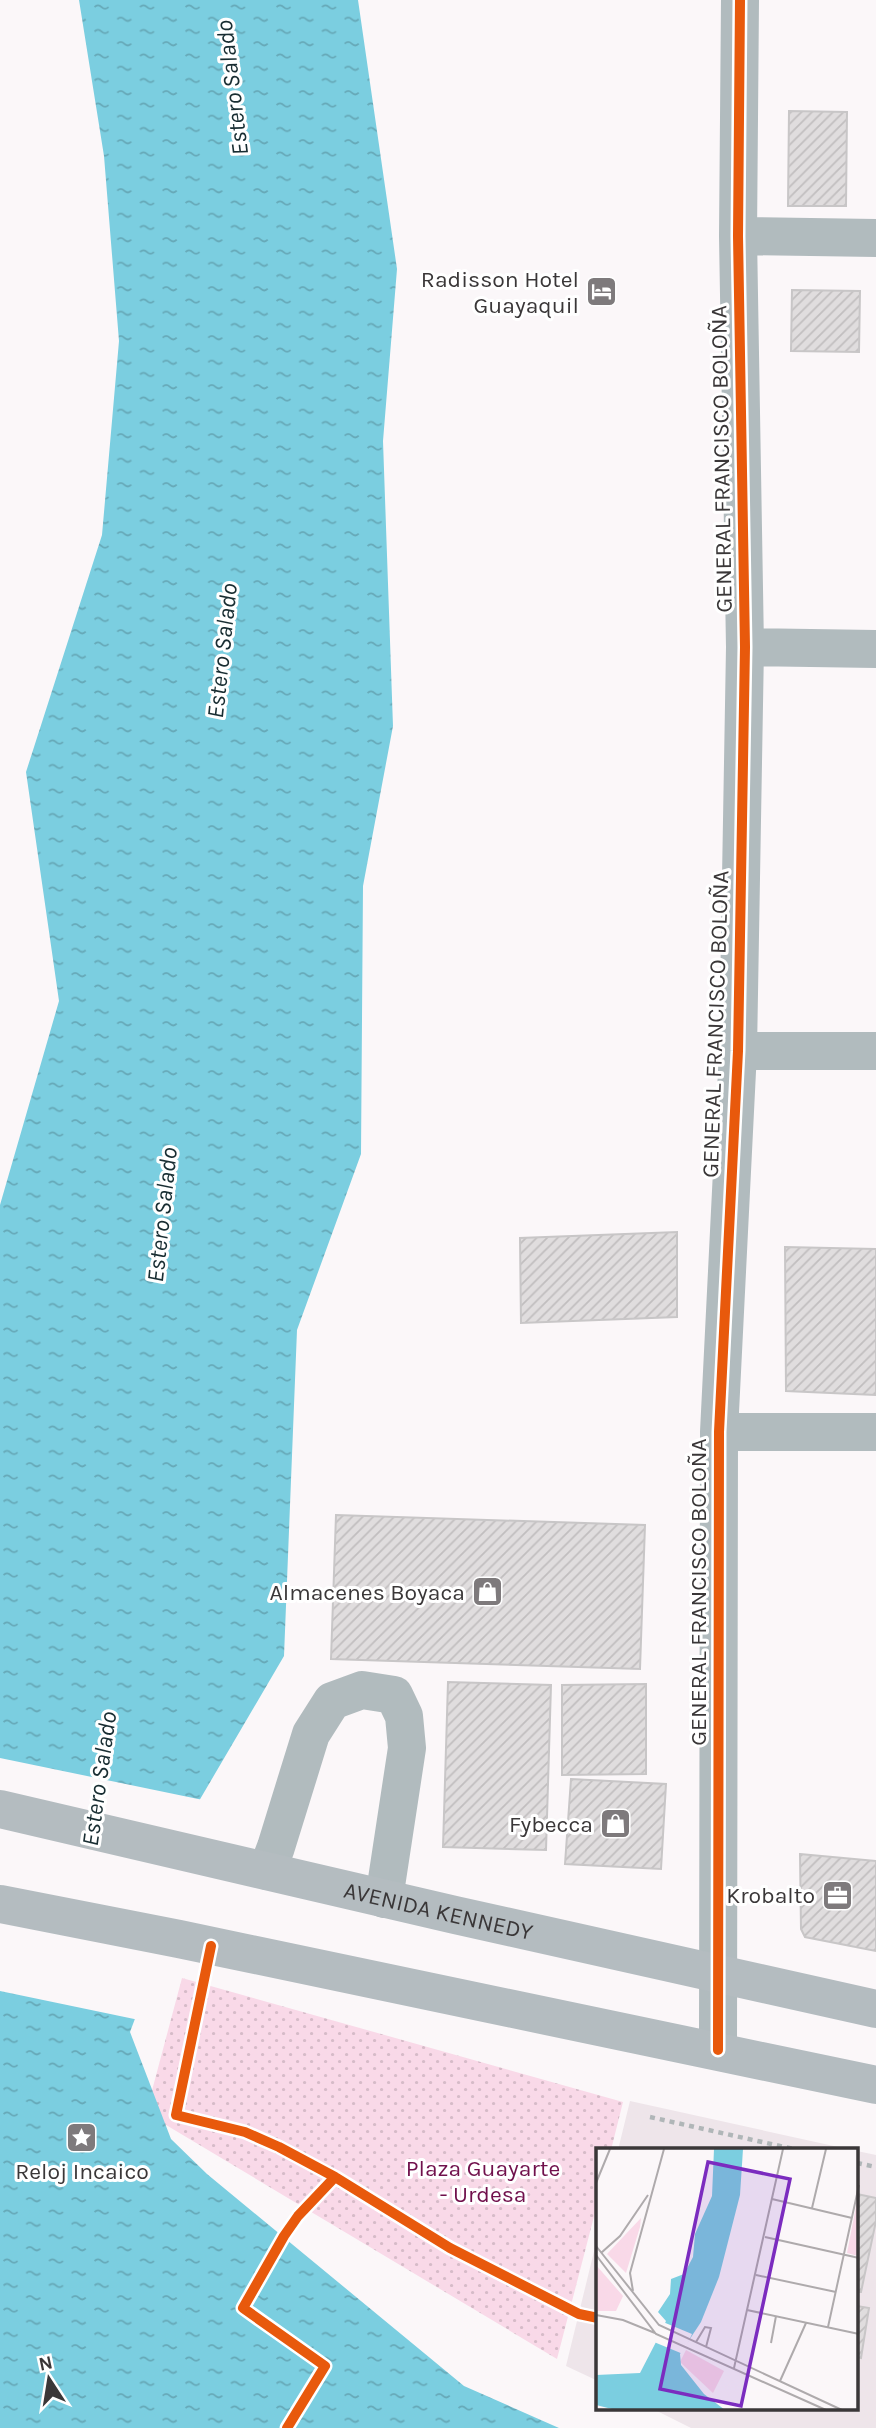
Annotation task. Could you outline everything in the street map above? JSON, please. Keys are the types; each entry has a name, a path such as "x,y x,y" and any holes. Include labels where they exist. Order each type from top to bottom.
{"main road":[{"name":"AVENIDA KENNEDY","path":"0,1809 384,1899 876,2009"},
{"path":"0,1904 179,1939 559,2020 718,2050 876,2085"}],"street":[{"name":"GENERAL FRANCISCO BOLOÑA","path":"718,2050 719,1432 738,1051 745,647 738,236 740,0"},
{"path":"738,236 876,238"},
{"path":"745,647 876,649"},
{"path":"738,1051 876,1051"},
{"path":"719,1432 876,1432"},
{"path":"267,1871 311,1734 332,1701 362,1690 394,1695 404,1716 407,1748 384,1899"}],"path":[{"path":"650,2117 790,2148"},
{"path":"858,2163 876,2167"}],"shaded area":[{"path":"630,2101 843,2148 618,2148"},
{"path":"858,2151 876,2155 876,2428 691,2428 655,2410 858,2410"},
{"path":"596,2243 596,2380 566,2366"}],"green space":[{"name":"Plaza Guayarte - Urdesa","path":"182,1978 623,2102 612,2148 596,2148 596,2209 557,2359 146,2113"}],"water":[{"name":"Estero Salado","path":"79,0 358,0 397,269 383,441 393,726 363,886 361,1154 297,1330 284,1656 199,1801 154,1968 130,2032 171,2139 207,2174 464,2386 559,2428 0,2428 0,1205 59,1001 26,772 102,535 119,341 104,156"}],"pier":[{"path":"0,1758 203,1800 158,1969 139,2020 0,1991"}],"building":[{"path":"789,111 847,112 846,206 788,206"},
{"path":"792,290 860,291 859,352 791,351"},
{"path":"677,1232 677,1317 521,1323 520,1238"},
{"path":"785,1247 876,1249 876,1395 786,1391"},
{"name":"Almacenes Boyaca","path":"336,1515 645,1525 640,1669 331,1659"},
{"path":"448,1682 551,1685 546,1850 443,1847"},
{"path":"646,1684 646,1774 562,1775 562,1685"},
{"name":"Fybecca","path":"571,1779 666,1784 661,1869 565,1864"},
{"name":"Krobalto","path":"800,1854 876,1861 876,1951 805,1937 801,1929"},
{"path":"858,2194 876,2198 876,2221 861,2292 858,2292"},
{"path":"858,2306 869,2308 861,2358 858,2357"}],"cycle path":[{"path":"718,2050 719,1432 738,1051 745,647 738,236 740,0"},
{"path":"211,1946 176,2115 245,2132 279,2147 335,2177 450,2248 579,2314 596,2318"},
{"path":"287,2428 325,2366 243,2308 298,2216 335,2177"}],"place":[{"name":"Radisson Hotel Guayaquil","path":"602,292"},
{"name":"Almacenes Boyaca","path":"488,1592"},
{"name":"Fybecca","path":"616,1824"},
{"name":"Krobalto","path":"838,1895"},
{"name":"Reloj Incaico","path":"82,2137"}]}
